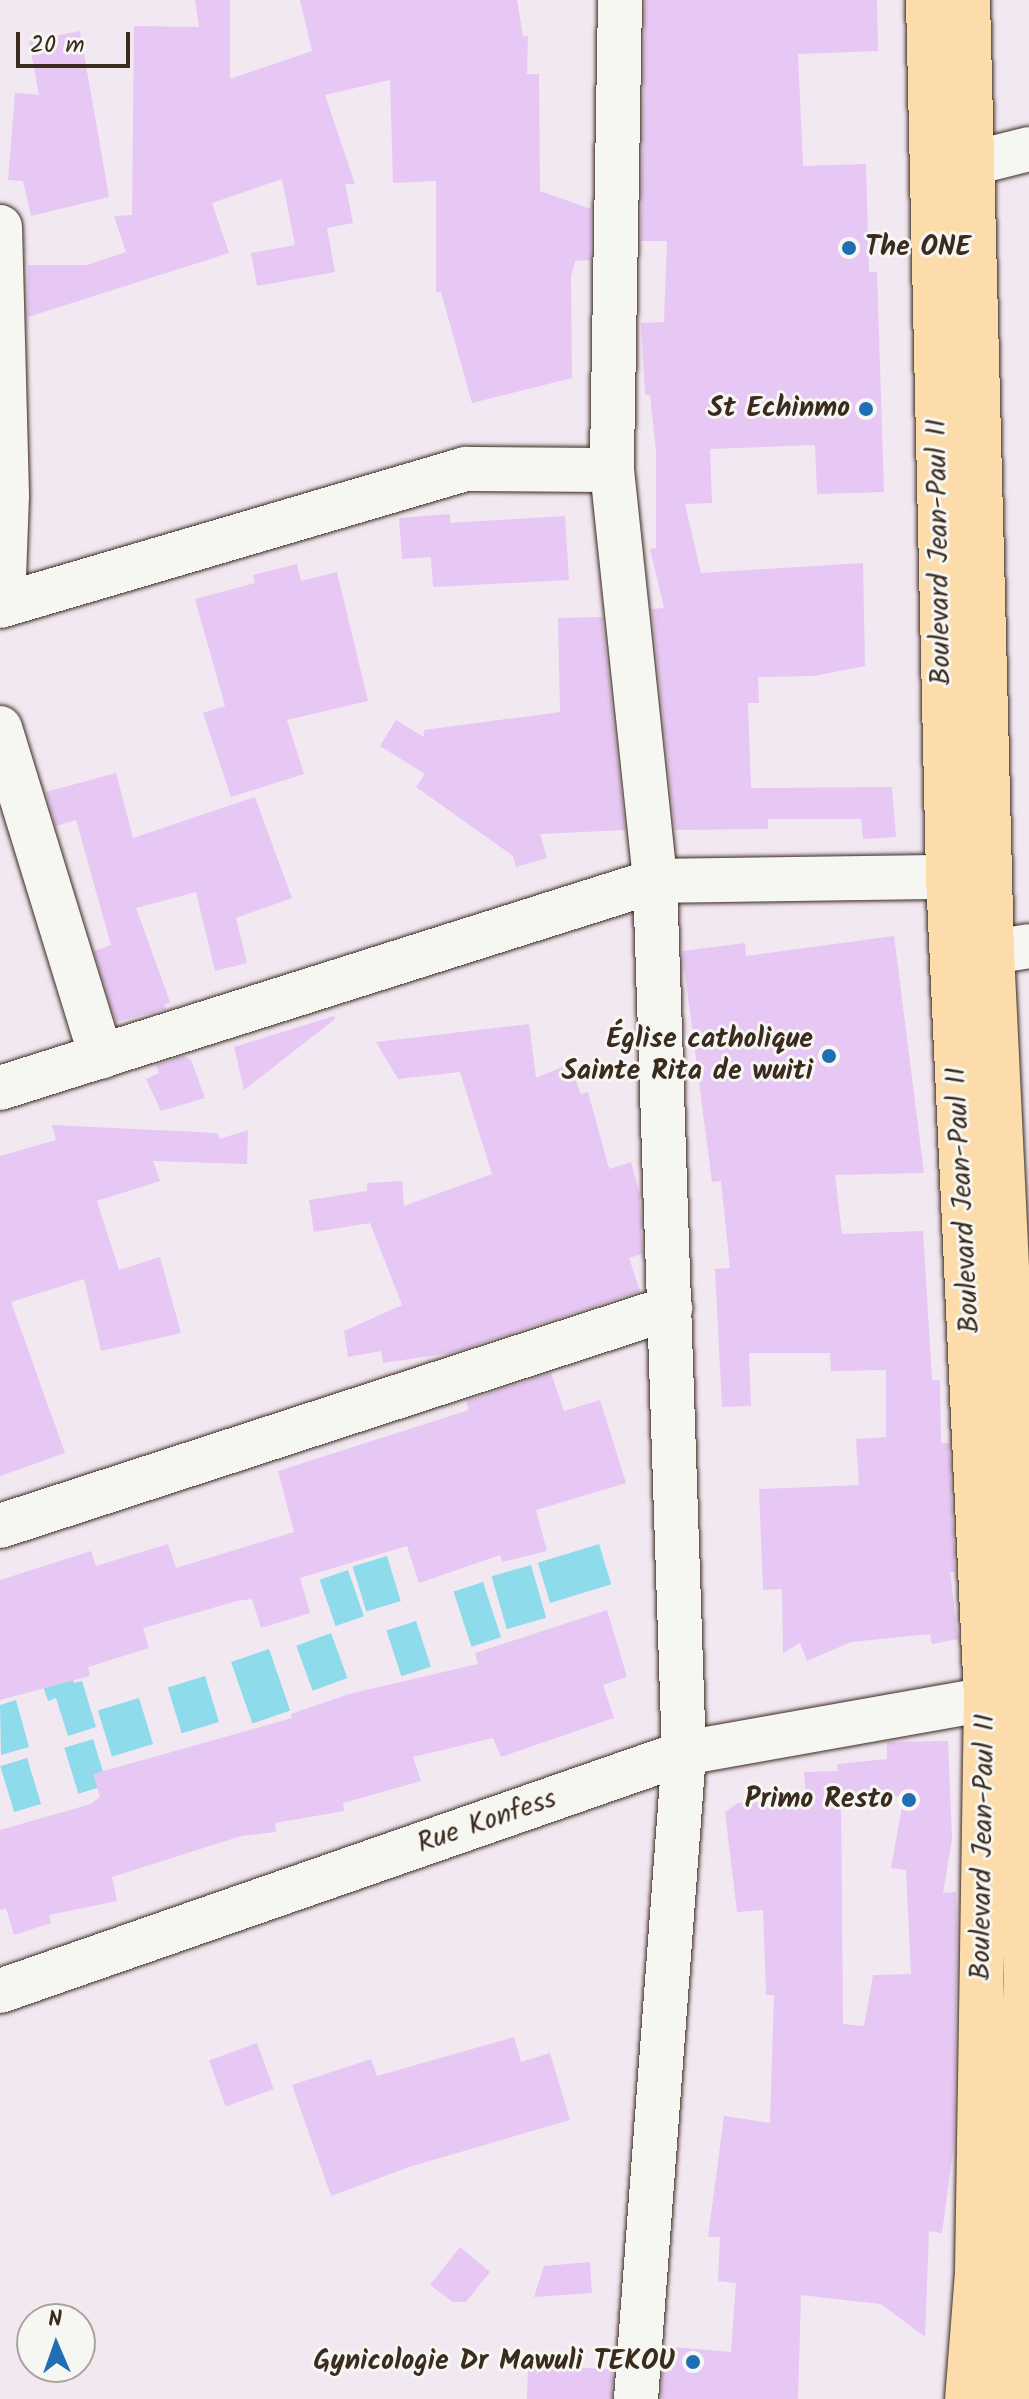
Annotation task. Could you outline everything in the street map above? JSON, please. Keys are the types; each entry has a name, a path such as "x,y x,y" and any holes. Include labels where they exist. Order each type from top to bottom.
{"main road":[{"name":"Boulevard Jean-Paul II","path":"928,0 948,877 986,1699 977,2273 967,2399"},
{"name":"Boulevard Jean-Paul II","path":"968,0 1010,949 1026,1666 1028,1976 1008,2399"}],"street":[{"path":"620,0 612,470 655,881 684,1753 636,2399"},
{"path":"973,163 1029,149"},
{"path":"0,227 7,496 2,606 465,469 612,470"},
{"path":"0,728 101,1057"},
{"path":"0,1088 655,881 948,877"},
{"path":"0,1526 670,1308"},
{"name":"Rue Konfess","path":"0,1991 684,1753 986,1699"},
{"path":"1019,2399 1029,2397"}],"water":[{"path":"599,1544 611,1584 550,1603 538,1563"},
{"path":"387,1556 401,1601 366,1611 353,1567"},
{"path":"531,1565 546,1618 507,1629 492,1576"},
{"path":"348,1570 364,1616 336,1626 320,1580"},
{"path":"483,1582 501,1637 471,1647 454,1592"},
{"path":"416,1621 431,1667 401,1676 387,1631"},
{"path":"331,1633 347,1678 313,1691 296,1646"},
{"path":"61,1646 74,1683 82,1681 96,1727 68,1736 56,1698 48,1701 33,1655"},
{"path":"269,1649 290,1710 252,1723 231,1662"},
{"path":"205,1676 219,1722 182,1733 168,1687"},
{"path":"139,1698 153,1744 112,1756 98,1711"},
{"path":"16,1700 29,1747 1,1755 0,1705"},
{"path":"93,1739 107,1785 78,1794 64,1748"},
{"path":"27,1758 41,1804 14,1812 0,1766"}],"building":[{"path":"195,0 230,0 230,79 312,51 300,0 517,0 523,36 528,36 527,74 539,74 540,191 591,209 591,260 575,261 571,277 572,378 472,403 441,292 436,292 436,181 393,183 390,80 325,95 355,184 345,184 353,223 327,228 335,272 257,286 251,253 295,245 282,179 212,203 229,253 28,317 28,265 87,265 126,252 114,216 132,215 134,26 199,27"},
{"path":"645,0 877,0 878,51 798,54 803,166 866,164 869,272 877,272 884,492 817,494 815,445 710,449 712,503 685,504 701,573 863,563 865,666 814,676 758,677 759,703 748,703 751,788 892,787 896,837 863,839 861,819 768,819 768,829 675,830 652,609 664,608 650,549 656,548 656,451 650,395 645,395 641,323 664,322 667,241 641,241"},
{"path":"80,31 109,197 31,216 23,181 8,180 15,93 39,95 29,41"},
{"path":"450,514 450,523 565,516 569,580 433,587 431,557 402,559 399,518"},
{"path":"297,564 301,581 337,572 368,701 287,720 304,774 231,797 203,713 225,706 195,599 255,583 253,575"},
{"path":"602,617 625,830 540,834 547,858 516,867 513,856 416,787 425,774 380,746 396,720 424,737 424,730 560,712 558,618"},
{"path":"116,773 133,838 255,797 292,898 236,918 247,963 215,971 196,892 136,908 170,1002 164,1005 166,1009 116,1022 94,951 111,945 76,820 56,826 46,792"},
{"path":"894,936 924,1173 835,1175 842,1234 923,1231 932,1380 940,1380 941,1443 949,1443 955,1572 950,1572 958,1639 932,1644 930,1634 851,1642 807,1661 800,1643 783,1653 782,1589 763,1590 759,1489 859,1485 856,1439 886,1437 886,1370 831,1371 830,1353 749,1353 751,1406 722,1407 715,1269 730,1268 721,1181 712,1182 682,951 745,943 746,956"},
{"path":"334,1016 335,1019 244,1090 234,1047"},
{"path":"529,1024 536,1078 569,1064 581,1094 588,1092 609,1169 631,1162 640,1196 642,1254 629,1258 640,1291 451,1353 383,1363 381,1351 348,1357 344,1331 402,1305 370,1223 314,1232 309,1200 367,1191 367,1183 402,1181 404,1206 492,1174 460,1072 398,1079 376,1042"},
{"path":"184,1056 191,1060 205,1098 161,1111 146,1079 159,1073 156,1065"},
{"path":"52,1125 217,1133 220,1139 248,1130 247,1164 153,1161 160,1181 97,1201 119,1270 160,1257 181,1333 101,1351 84,1279 11,1302 65,1453 0,1476 0,1156 56,1140"},
{"path":"551,1373 564,1411 600,1400 626,1483 536,1510 547,1551 502,1562 500,1555 419,1583 407,1546 300,1578 310,1613 261,1628 252,1599 237,1601 143,1628 149,1648 88,1667 90,1676 0,1700 0,1580 91,1551 96,1566 168,1544 176,1568 294,1532 278,1471 469,1410 466,1401"},
{"path":"607,1610 627,1677 603,1685 614,1718 501,1757 493,1738 413,1757 421,1781 343,1803 344,1811 275,1823 276,1832 241,1836 112,1877 117,1901 49,1915 51,1923 14,1935 6,1908 0,1910 0,1830 91,1804 100,1797 93,1774 292,1718 291,1714 349,1694 478,1664 475,1653"},
{"path":"948,1741 952,1839 943,1893 956,1892 954,2144 942,2233 929,2231 925,2337 881,2304 801,2295 798,2399 661,2399 663,2370 671,2371 674,2347 731,2352 736,2283 718,2281 720,2237 708,2237 724,2116 770,2123 774,1995 766,1995 763,1910 737,1912 725,1812 738,1803 806,1800 804,1772 838,1771 837,1764 887,1759 887,1742","holes":["841,1796 904,1796 891,1868 906,1870 911,1974 873,1975 864,2026 843,2024"]},
{"path":"514,2037 521,2062 550,2053 570,2120 409,2167 331,2196 292,2085 371,2059 377,2076"},
{"path":"257,2043 274,2089 226,2106 209,2060"},
{"path":"460,2247 490,2272 466,2302 453,2302 430,2285"},
{"path":"590,2262 592,2293 534,2297 544,2266"},
{"path":"528,2366 613,2369 612,2399 527,2399"}],"place":[{"name":"The ONE","path":"849,248"},
{"name":"St Echinmo","path":"866,409"},
{"name":"Église catholique Sainte Rita de wuiti","path":"829,1056"},
{"name":"Primo Resto","path":"909,1800"},
{"name":"Gynicologie Dr Mawuli TEKOU","path":"693,2362"}]}
